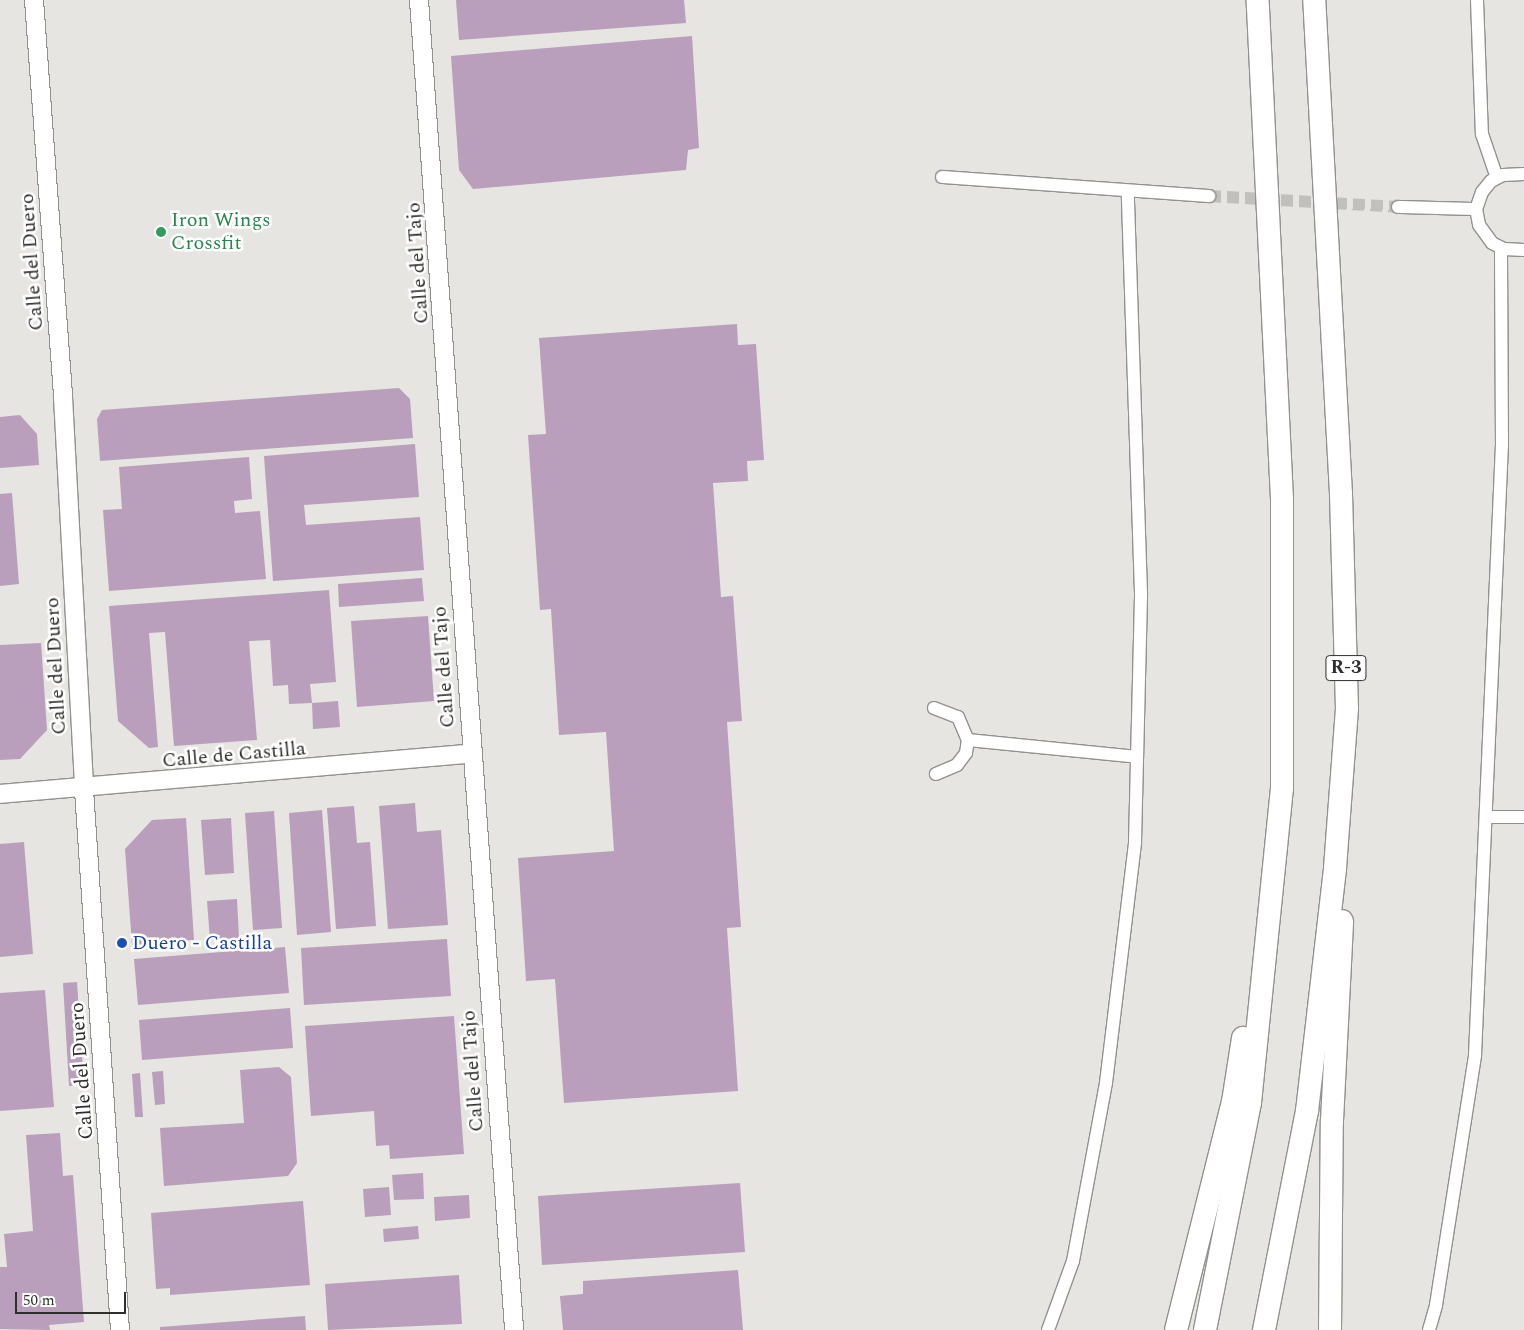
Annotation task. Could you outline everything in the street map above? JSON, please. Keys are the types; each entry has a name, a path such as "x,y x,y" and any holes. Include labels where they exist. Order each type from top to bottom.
{"highway":[{"path":"1205,1330 1250,1103 1276,874 1282,788 1284,602 1258,0"},
{"name":"R-3","path":"1264,1330 1307,1111 1335,868 1347,709 1341,494 1314,0"},
{"path":"1176,1330 1233,1102 1253,983 1284,602"},
{"path":"1330,1330 1332,1121 1343,912 1347,709"}],"street":[{"name":"Calle del Duero","path":"34,0 64,397 84,790 120,1330"},
{"name":"Calle del Tajo","path":"419,0 471,754 514,1330"},
{"path":"1477,0 1482,134 1497,178"},
{"path":"1524,174 1497,178 1482,192 1476,209 1482,232 1501,248 1524,250"},
{"path":"942,176 1209,196"},
{"path":"1048,1330 1073,1261 1107,1073 1135,842 1141,593 1128,191"},
{"path":"1398,207 1476,209"},
{"path":"1429,1330 1436,1306 1474,1055 1487,817 1502,445 1501,248"},
{"path":"934,708 958,717 968,740 966,753 957,765 936,774"},
{"path":"968,740 1137,757"},
{"name":"Calle de Castilla","path":"0,794 84,790 471,754"},
{"path":"1487,817 1524,817"}],"building":[{"path":"456,0 684,0 686,23 459,40"},
{"path":"692,36 699,148 688,150 686,170 473,189 459,170 451,56"},
{"path":"737,324 738,345 756,344 764,460 747,461 748,481 713,483 721,597 733,596 742,721 727,722 741,927 727,928 738,1091 564,1103 555,979 526,981 518,858 614,851 606,732 559,735 551,609 540,610 528,435 546,434 539,338"},
{"path":"399,388 410,399 413,438 100,461 97,419 102,410"},
{"path":"20,415 37,434 39,465 0,468 0,417"},
{"path":"415,444 419,497 304,505 306,525 420,517 424,570 273,581 264,456"},
{"path":"249,457 252,499 234,501 235,513 260,511 266,579 109,591 103,510 122,509 119,467"},
{"path":"12,493 19,584 0,586 0,494"},
{"path":"422,578 424,601 339,607 338,584"},
{"path":"329,590 336,682 310,684 312,703 289,704 288,685 273,686 270,640 249,641 257,740 174,746 165,632 149,633 158,747 149,748 118,721 109,606"},
{"path":"428,616 434,701 357,707 351,621"},
{"path":"41,643 47,730 20,759 0,760 0,645"},
{"path":"338,701 340,727 313,729 312,703"},
{"path":"415,803 417,832 441,830 448,925 388,929 379,806"},
{"path":"354,806 357,843 370,842 376,926 336,929 327,808"},
{"path":"322,810 331,932 297,935 289,813"},
{"path":"274,811 282,928 253,930 245,813"},
{"path":"186,818 194,940 132,945 125,849 152,820"},
{"path":"231,818 234,873 205,875 201,820"},
{"path":"24,842 33,954 0,957 0,844"},
{"path":"237,899 239,938 210,940 207,901"},
{"path":"447,939 451,996 304,1005 301,948"},
{"path":"285,947 289,993 138,1005 134,959"},
{"path":"77,982 84,1085 69,1086 63,983"},
{"path":"45,990 54,1107 0,1111 0,993"},
{"path":"290,1008 293,1048 142,1060 139,1020"},
{"path":"454,1016 464,1154 390,1159 389,1145 376,1146 374,1111 311,1116 305,1026"},
{"path":"279,1067 291,1077 297,1163 288,1176 164,1186 160,1128 244,1123 240,1070"},
{"path":"163,1071 165,1104 155,1105 152,1072"},
{"path":"140,1073 143,1117 135,1117 132,1074"},
{"path":"60,1133 63,1176 73,1175 84,1322 49,1325 50,1330 0,1329 0,1267 7,1267 4,1234 33,1231 26,1135"},
{"path":"423,1173 424,1199 394,1200 392,1175"},
{"path":"740,1183 745,1252 542,1265 538,1196"},
{"path":"389,1187 391,1215 365,1217 363,1189"},
{"path":"469,1195 470,1218 435,1221 434,1197"},
{"path":"303,1201 310,1285 170,1295 170,1288 156,1289 151,1213"},
{"path":"418,1226 419,1239 384,1242 383,1229"},
{"path":"738,1270 743,1330 563,1330 560,1296 583,1294 583,1281"},
{"path":"459,1275 462,1324 328,1330 325,1284"},
{"path":"305,1316 306,1330 160,1330 160,1327"}],"tunnel":[{"path":"1209,196 1398,207"}],"place":[{"name":"Iron Wings Crossfit","path":"161,232"},
{"name":"Duero - Castilla","path":"122,943"}]}
